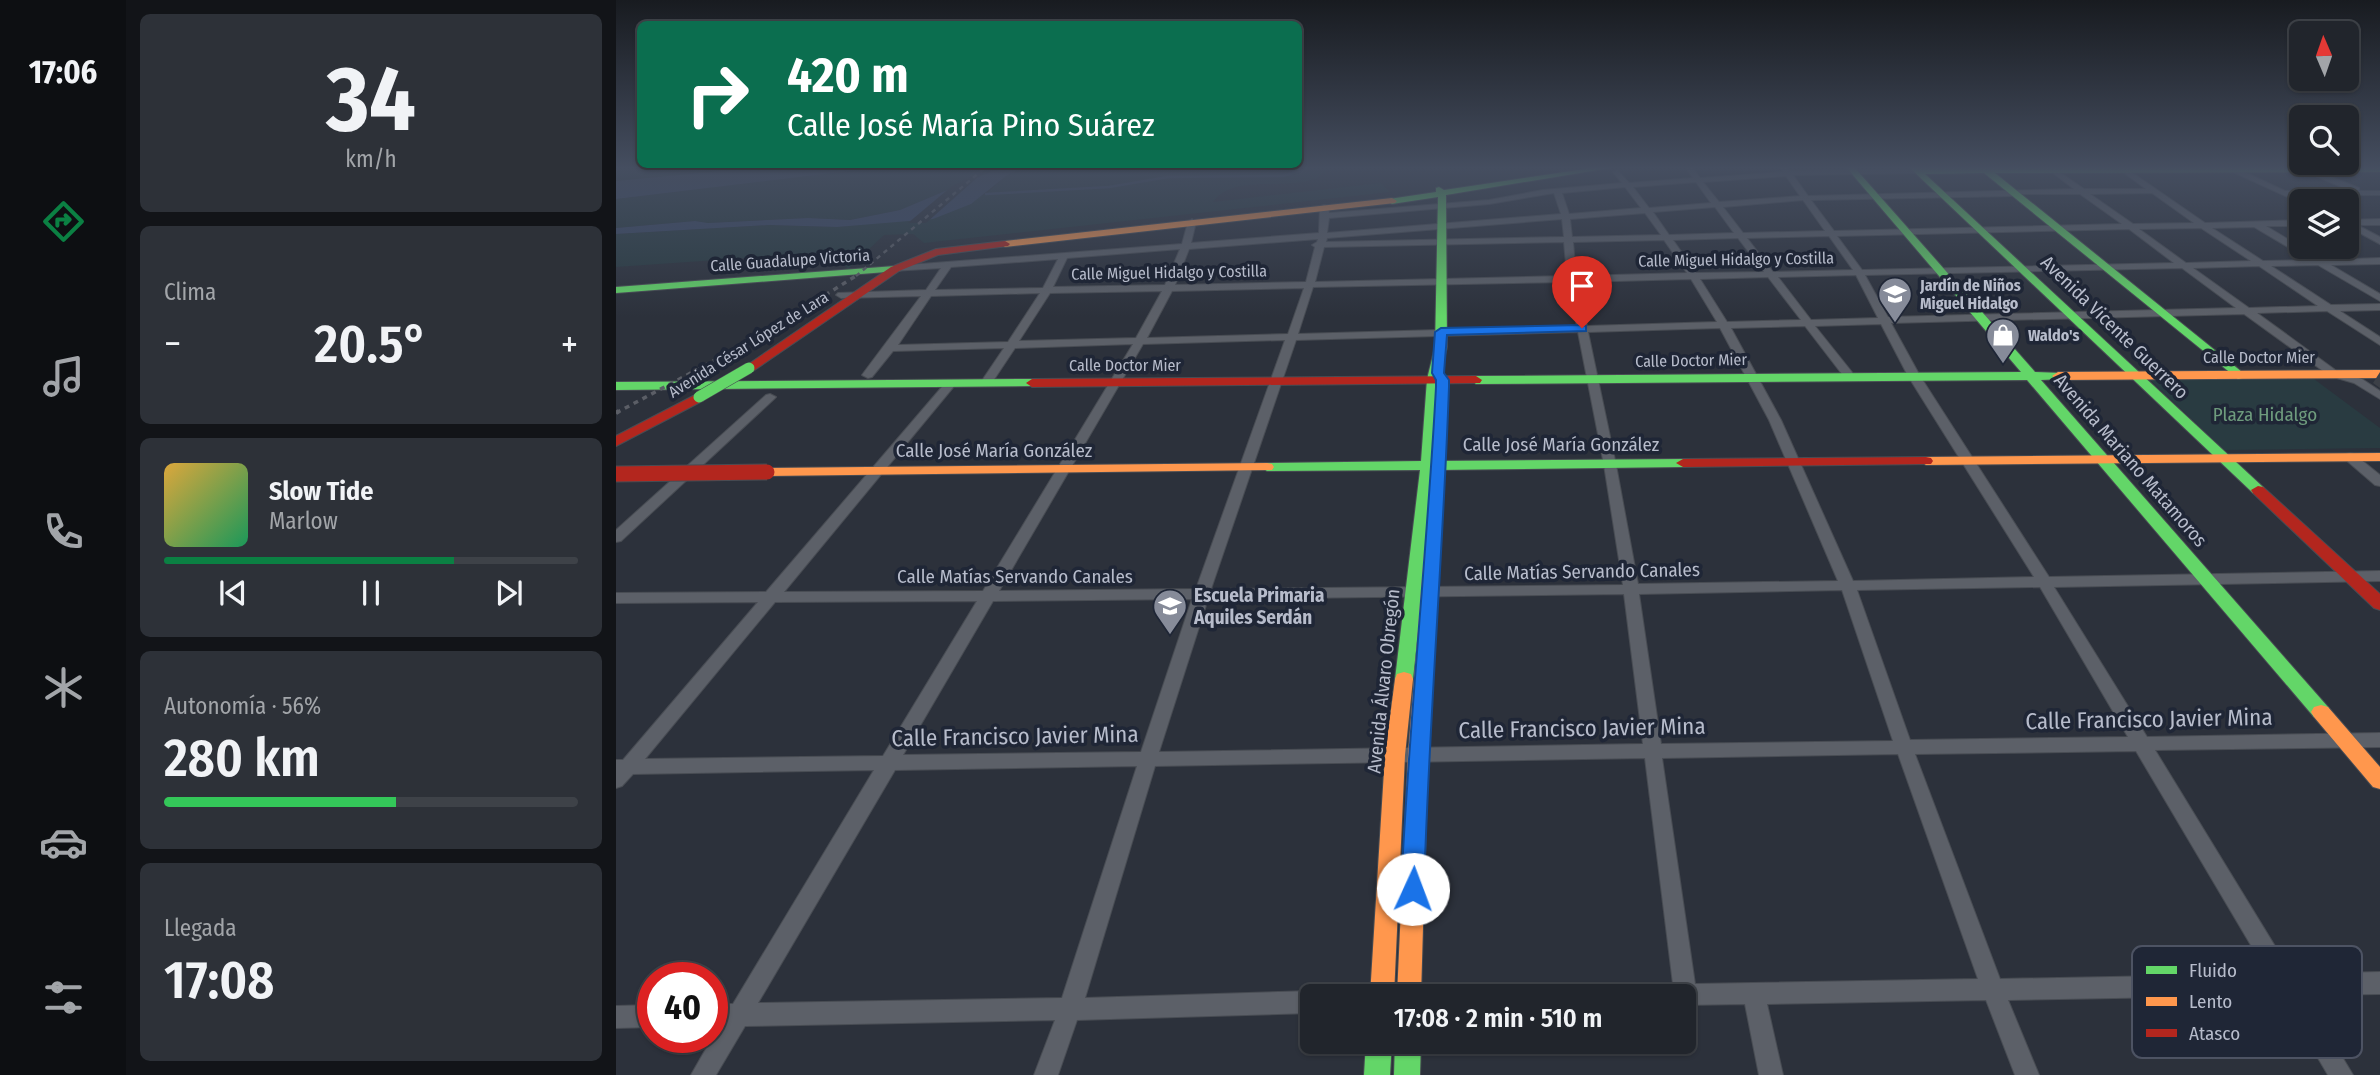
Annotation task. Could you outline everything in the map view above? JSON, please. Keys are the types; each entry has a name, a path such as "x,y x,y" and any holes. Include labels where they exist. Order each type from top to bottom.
{"main road":[{"path":"895,269 927,255 950,249 1235,217"},
{"path":"1114,229 1256,217"},
{"name":"Avenida Álvaro Obregón","path":"1409,984 1422,593 1434,465 1443,281 1442,217"},
{"name":"Avenida Mariano Matamoros","path":"1895,217 2380,781"},
{"name":"Avenida Vicente Guerrero","path":"1968,217 2380,604"},
{"path":"2043,217 2238,375"},
{"name":"Avenida César López de Lara","path":"616,430 729,368 906,254 933,247 1114,229"},
{"name":"Avenida César López de Lara","path":"616,442 748,368 895,269"},
{"name":"Calle Guadalupe Victoria","path":"616,290 895,269"},
{"name":"Calle Doctor Mier","path":"616,384 2380,374"},
{"name":"Calle José María González","path":"616,472 1061,471 2380,457"},
{"name":"Avenida Álvaro Obregón","path":"1383,984 1395,755 1422,593"},
{"path":"1377,1075 1378,1054"},
{"path":"1407,1075 1408,1054"}],"street":[{"path":"1046,1075 1070,1009 1200,594 1292,336 1322,240 1324,217"},
{"path":"1322,240 1443,234 1565,217"},
{"path":"1566,217 1572,278 1610,465 1631,589 1684,984"},
{"path":"1651,217 1693,275 1755,377 1797,463 1847,584 1992,988 2027,1075"},
{"path":"1728,217 1849,376"},
{"path":"1818,217 1859,272 1914,376 2043,580 2263,946"},
{"path":"2116,217 2334,374 2358,381 2380,396"},
{"path":"2191,217 2380,342"},
{"path":"703,1075 1140,341 1170,287 1186,247 1192,222"},
{"path":"2359,223 2380,222"},
{"path":"1322,240 1443,234 1567,239 2289,223"},
{"path":"2256,224 2380,299"},
{"path":"2359,230 2380,241"},
{"name":"Calle Guadalupe Victoria","path":"895,269 1263,241 1282,244 1322,240"},
{"path":"987,382 1047,290 1064,256"},
{"name":"Calle Miguel Hidalgo y Costilla","path":"841,295 2380,261"},
{"path":"868,374 890,348 948,265"},
{"path":"890,348 2380,307"},
{"path":"616,781 622,767 951,383"},
{"path":"616,538 770,397"},
{"path":"2350,457 2380,482"},
{"path":"616,472 691,469"},
{"path":"616,481 678,481"},
{"name":"Calle Matías Servando Canales","path":"616,598 1422,593 2380,576"},
{"name":"Calle Francisco Javier Mina","path":"622,767 2380,740"},
{"path":"2362,983 2380,983"},
{"path":"1696,994 2132,986"},
{"path":"1754,994 1770,1075"},
{"path":"728,1014 1300,1002"},
{"path":"616,1017 637,1016"},
{"path":"2331,1058 2341,1075"}],"green space":[{"path":"616,217 864,217 850,220 808,218 708,223 695,221 616,228"},
{"path":"915,217 1160,217 924,243 913,234 884,235 848,269 832,252 616,267 616,234 769,225 837,227"},
{"name":"Plaza Hidalgo","path":"2314,379 2380,428 2380,448 2224,450 2150,380"}],"water":[{"path":"864,217 938,217 837,227 769,225 616,234 616,228 695,221 708,223 808,218 850,220"}],"pier":[{"path":"915,217 933,217 926,223 908,223"}],"railway":[{"path":"857,275 926,217"},
{"path":"619,411 616,413 758,337 857,275"}],"traffic: fast":[{"path":"1404,679 1428,465 1433,379 1441,347 1442,217"},
{"path":"1893,217 2321,712"},
{"path":"1967,217 2258,490"},
{"path":"2044,217 2238,375"},
{"path":"616,290 895,269"},
{"path":"699,397 749,368"},
{"path":"1476,380 2058,376"},
{"path":"616,386 1032,383"},
{"path":"1267,467 1683,463"},
{"path":"1377,1075 1378,1054"},
{"path":"1407,1075 1408,1054"}],"traffic: slow":[{"path":"1005,244 1246,217"},
{"path":"2058,376 2380,374"},
{"path":"1926,461 2380,457"},
{"path":"767,472 1267,467"},
{"path":"1409,984 1418,755 1432,552"},
{"path":"1383,984 1395,755 1404,679"},
{"path":"2321,712 2380,781"}],"traffic: jam":[{"path":"749,368 895,269 936,252 1005,244"},
{"path":"1032,383 1476,380"},
{"path":"616,442 699,397"},
{"path":"1683,463 1926,461"},
{"path":"616,474 767,472"},
{"path":"2258,490 2380,604"}],"place":[{"name":"Jardín de Niños Miguel Hidalgo","path":"1895,324"},
{"name":"Waldo's","path":"2003,365"},
{"name":"Escuela Primaria Aquiles Serdán","path":"1170,636"}],"route":[{"path":"1413,889 1418,755 1443,387 1443,380 1438,373 1441,332 1582,328"}]}
